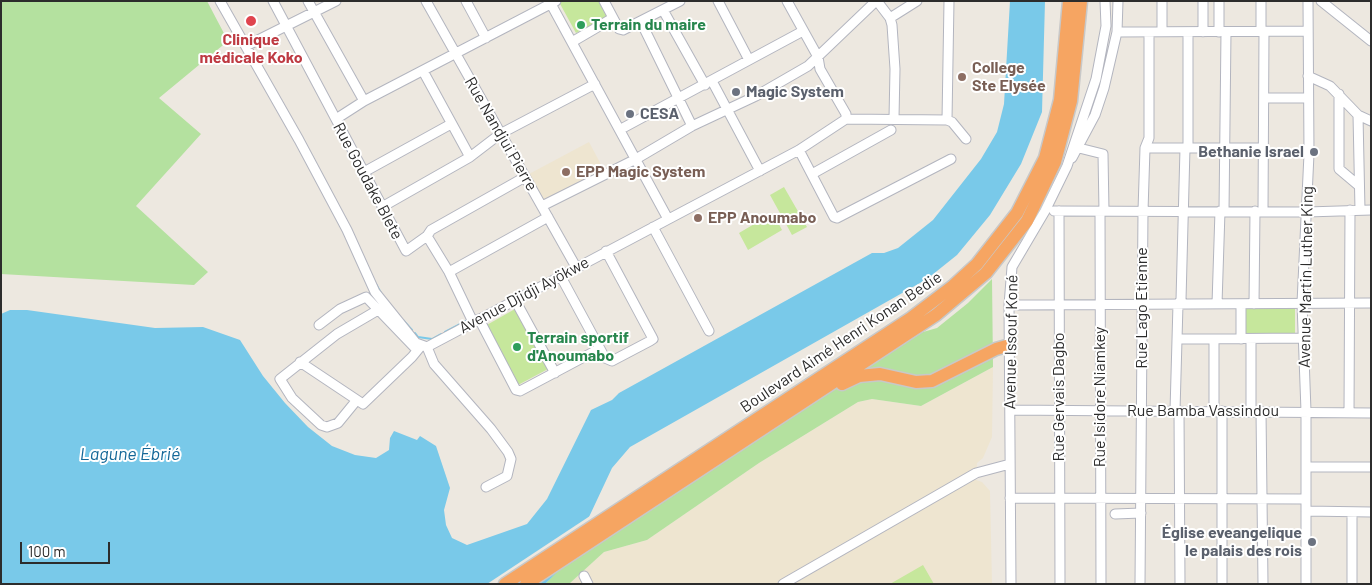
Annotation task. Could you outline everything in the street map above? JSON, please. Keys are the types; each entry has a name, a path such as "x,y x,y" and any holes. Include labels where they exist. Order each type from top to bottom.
{"highway":[{"name":"Boulevard Aimé Henri Konan Bedie","path":"526,584 624,512 911,318 953,286 987,253 1009,225 1027,197 1051,139 1060,100 1069,1"},
{"name":"Boulevard Aimé Henri Konan Bedie","path":"505,584 782,415 950,305 986,273 1028,221 1055,162 1067,123 1081,1"},
{"path":"782,415 859,376 880,374 916,382 932,381 996,349 1010,345"}],"street":[{"path":"220,1 303,148 346,230 375,292 491,429 508,452 510,459 507,476 486,488"},
{"name":"Rue Goudake Blete","path":"273,1 406,251 427,236 516,390 523,390 554,372"},
{"path":"308,1 364,101"},
{"path":"246,46 336,1"},
{"name":"Rue Nandjui Pierre","path":"426,1 576,266"},
{"path":"604,1 621,30 641,22 680,1"},
{"path":"718,1 749,60"},
{"path":"786,1 818,57 820,68 846,114 846,119 947,120 952,122 966,139"},
{"path":"890,18 917,1"},
{"path":"947,120 949,1"},
{"name":"Avenue Issouf Koné","path":"1011,584 1009,305 1012,267 1046,211 1067,166 1096,79 1106,26 1106,1"},
{"path":"1067,166 1079,148 1095,115 1104,88 1117,32 1118,1"},
{"path":"1162,1 1162,32"},
{"path":"1203,1 1203,32"},
{"path":"1217,304 1225,148 1222,32 1218,1"},
{"path":"1254,304 1263,148 1264,98 1261,1"},
{"name":"Avenue Martin Luther King","path":"1306,584 1306,411 1302,303 1306,212 1308,1"},
{"path":"1321,1 1371,41"},
{"path":"470,3 486,38"},
{"path":"336,119 364,101 554,3 572,42 668,219"},
{"path":"542,206 636,159 727,108 756,96 808,66 873,3 890,18 894,43 894,118"},
{"path":"663,10 727,108 760,171"},
{"path":"572,42 613,18"},
{"path":"641,22 692,126"},
{"path":"621,130 803,31"},
{"path":"1117,32 1308,32"},
{"name":"Rue Lago Etienne","path":"1140,584 1143,211 1145,148 1149,138 1149,32"},
{"path":"1180,584 1177,411 1178,304 1181,300 1182,211 1184,206 1187,148 1188,32"},
{"path":"423,71 450,124 470,157"},
{"path":"1308,76 1320,80 1339,94 1358,115 1371,121"},
{"path":"382,207 470,157 500,134 595,84"},
{"path":"1339,94 1339,169 1358,185"},
{"path":"1264,98 1308,98"},
{"path":"1349,412 1350,303 1358,185 1358,115"},
{"name":"Avenue Djidji Ayökwe","path":"421,347 515,300 576,266 760,171 799,150 846,119"},
{"path":"364,172 450,124"},
{"path":"812,174 890,130"},
{"name":"Rue Isidore Niamkey","path":"1079,148 1103,154 1100,305 1101,584"},
{"path":"1145,148 1263,148"},
{"path":"799,150 834,217 838,218 951,159"},
{"path":"427,236 431,230 526,177"},
{"name":"Rue Gervais Dagbo","path":"1059,210 1060,584"},
{"path":"1046,211 1306,212 1371,210"},
{"path":"449,272 548,217"},
{"path":"653,227 709,331"},
{"path":"560,275 599,349 605,358 612,361 652,339 606,251"},
{"path":"319,325 340,309 368,298 378,310 421,347"},
{"path":"515,300 554,372 599,349"},
{"path":"1009,305 1371,303"},
{"path":"1241,304 1241,339"},
{"path":"356,401 338,423 327,427 320,425 292,398 280,379 337,334 378,310"},
{"path":"1178,339 1304,338"},
{"path":"1214,339 1222,500 1222,584"},
{"path":"1251,411 1252,339"},
{"path":"300,362 363,404 421,347"},
{"name":"Rue Bamba Vassindou","path":"1010,410 1371,413"},
{"path":"1262,411 1263,584"},
{"path":"783,584 976,473 1010,464"},
{"path":"1306,466 1371,467"},
{"path":"1010,498 1306,499"},
{"path":"1306,512 1371,512"},
{"path":"1352,512 1352,584"},
{"path":"1114,514 1140,513"}],"shaded area":[{"name":"EPP Magic System","path":"589,142 604,170 544,203 529,174"},
{"path":"993,367 992,437 983,458 977,463 976,480 982,482 990,491 992,584 569,584 604,552 647,540 759,463 858,402 872,399 921,406"}],"green space":[{"path":"1,1 207,1 228,41 159,98 201,134 136,206 208,272 194,285 1,274"},
{"name":"Terrain du maire","path":"599,1 607,17 576,33 559,2"},
{"path":"784,187 807,227 792,235 770,195"},
{"path":"773,213 782,230 748,250 739,233"},
{"path":"992,279 993,367 921,406 872,399 858,402 759,463 647,540 604,552 569,584 545,584 561,567 785,419 923,332 937,328 968,303"},
{"path":"1244,307 1295,307 1295,336 1244,336"},
{"name":"Terrain sportif d'Anoumabo","path":"515,309 548,369 518,385 485,326"},
{"path":"923,565 934,584 890,584"}],"water":[{"name":"Lagune Ébrié","path":"1010,1 1045,1 1042,112 1021,164 990,215 957,255 927,279 630,447 612,468 589,517 559,570 545,584 1,584 1,314 10,310 27,310 155,328 203,327 240,340 263,376 285,403 308,427 332,446 355,455 376,458 389,450 390,438 394,431 417,440 420,436 436,446 450,488 444,510 446,525 452,538 467,545 527,524 547,499 591,410 612,400 619,393 872,253 884,253 898,248 933,220 981,159 997,132 1004,104"}],"pier":[{"path":"593,514 564,566 536,584 487,584"}],"waterway":[{"path":"376,284 381,293"},
{"path":"403,320 412,330"},
{"path":"445,332 468,320"},
{"path":"415,333 418,337 432,339 441,334"}],"place":[{"name":"Clinique médicale Koko","path":"251,21"},
{"name":"Terrain du maire","path":"581,25"},
{"name":"College Ste Elysée","path":"962,77"},
{"name":"Magic System","path":"736,92"},
{"name":"CESA","path":"630,114"},
{"name":"Bethanie Israel","path":"1314,152"},
{"name":"EPP Magic System","path":"566,172"},
{"name":"EPP Anoumabo","path":"698,218"},
{"name":"Terrain sportif d'Anoumabo","path":"517,347"},
{"name":"Église eveangelique le palais des rois","path":"1312,542"}]}
